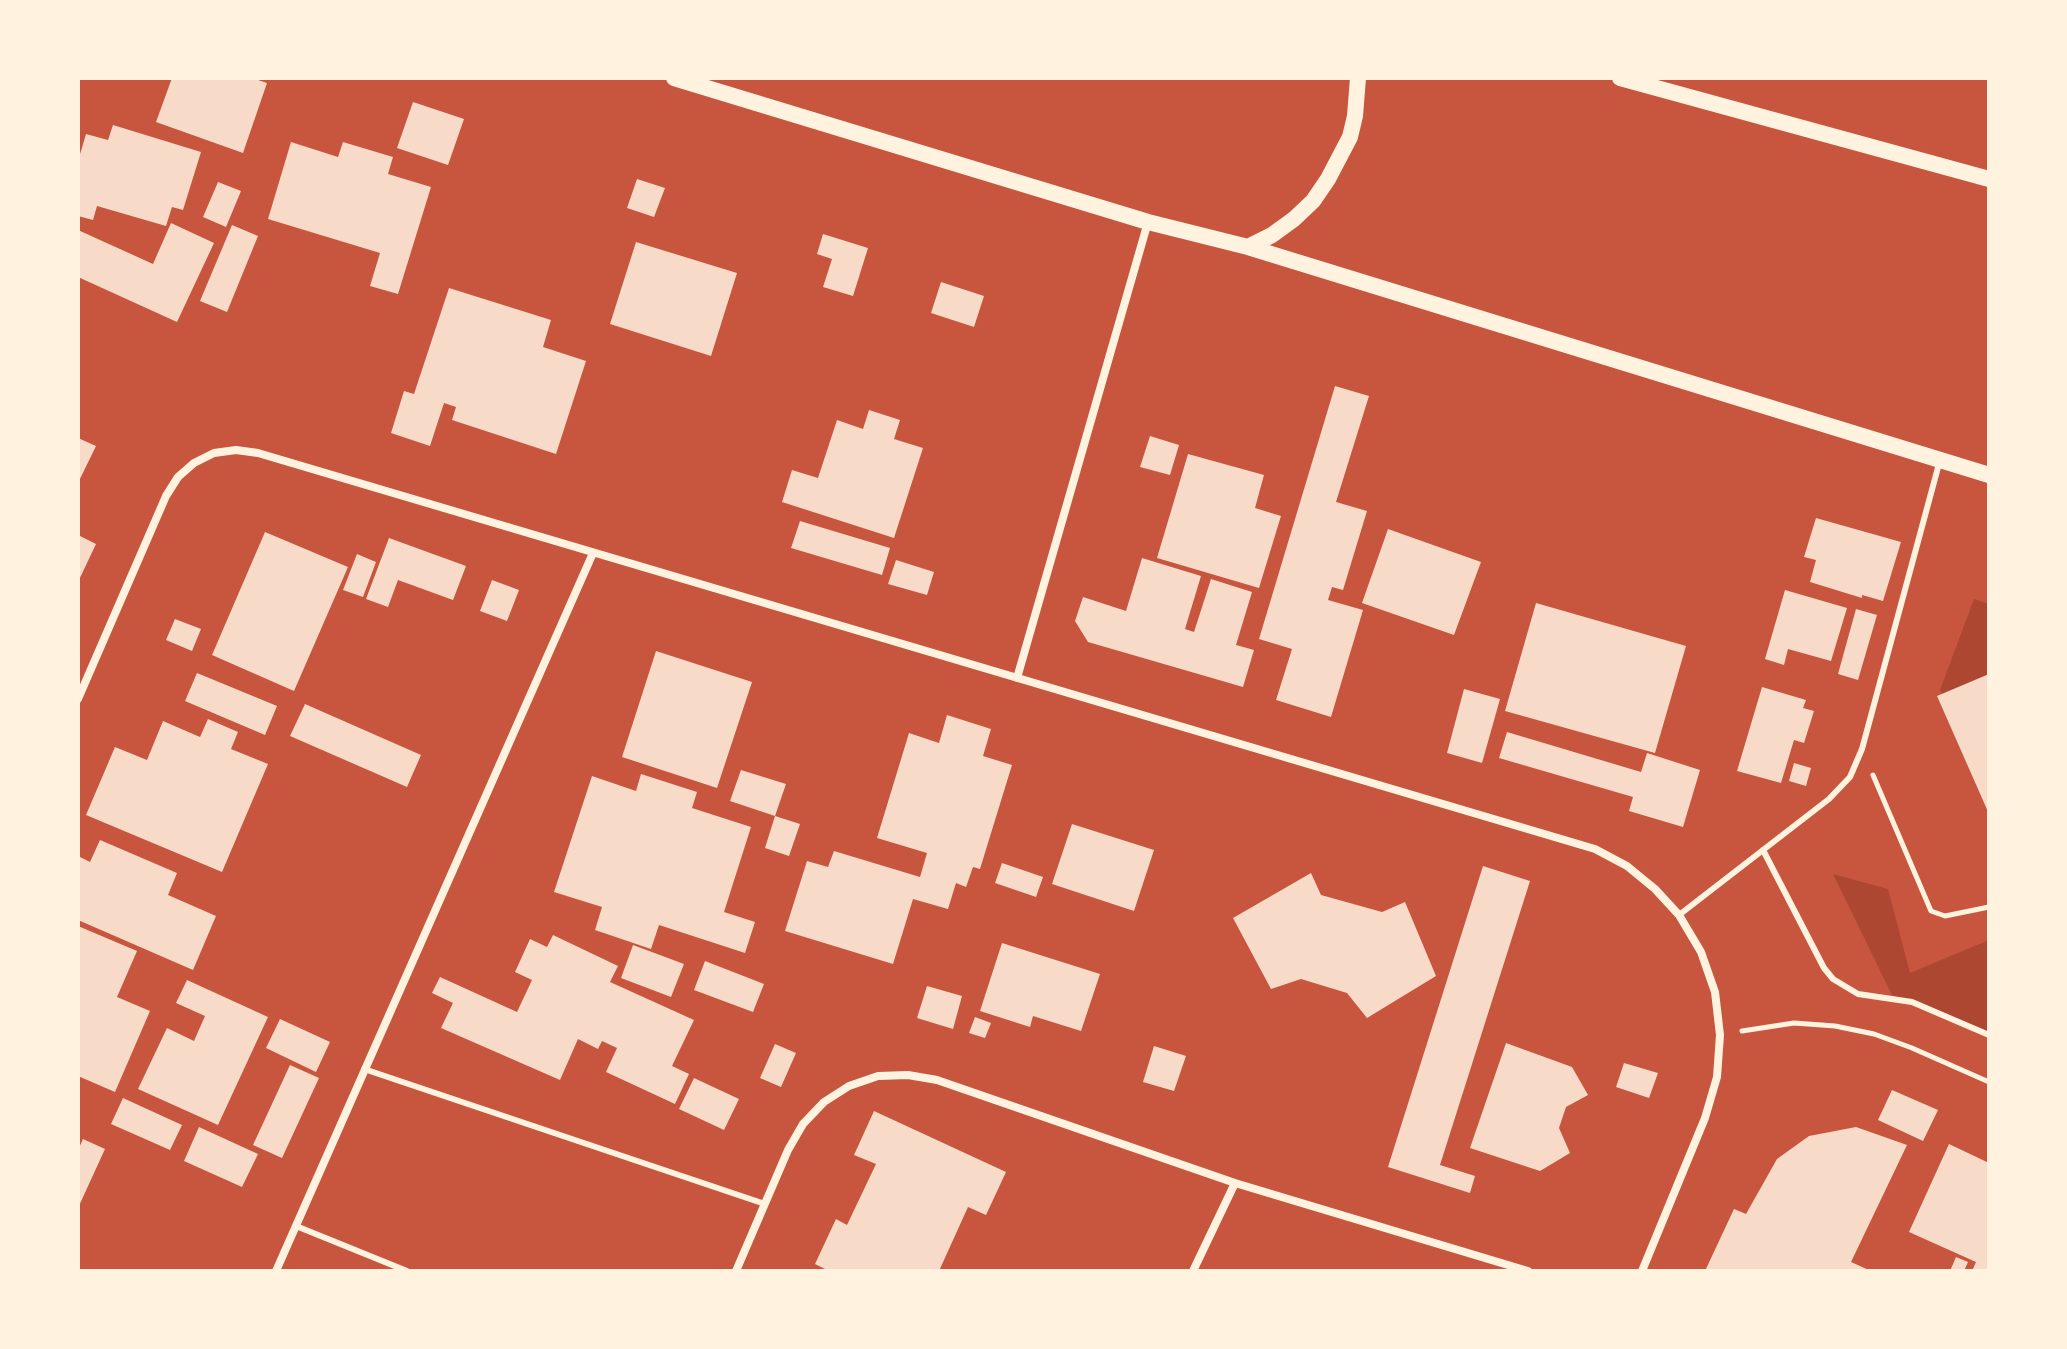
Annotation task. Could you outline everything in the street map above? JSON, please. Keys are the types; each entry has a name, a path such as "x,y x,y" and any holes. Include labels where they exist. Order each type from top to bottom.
{"main road":[{"path":"674,78 1148,222 1248,247 1989,475"},
{"path":"1248,247 1294,219 1313,201 1328,179 1350,137 1358,78"},
{"path":"1620,78 1989,179"}],"street":[{"path":"1017,678 1148,222"},
{"path":"78,699 166,496 178,477 194,463 214,453 236,450 258,453 1595,849 1627,866 1679,915 1701,952 1715,992 1720,1035 1717,1077 1705,1118 1642,1271"},
{"path":"276,1271 593,553"},
{"path":"736,1271 788,1150 803,1124 824,1102 849,1086 878,1076 908,1075 937,1080 1235,1183 1528,1271"},
{"path":"1193,1271 1235,1183"}],"lane":[{"path":"1679,915 1840,788 1857,763 1940,460"},
{"path":"1763,850 1824,968 1845,988 1872,997 1912,1002 1989,1035"},
{"path":"364,1069 765,1204"},
{"path":"296,1226 407,1271"}],"path":[{"path":"1862,749 1931,911 1945,916 1989,907"},
{"path":"1720,1035 1794,1023 1835,1026 1874,1034 1989,1082"}],"shaded area":[{"path":"1974,599 1989,604 1989,697 1952,713 1940,690"},
{"path":"1833,874 1888,889 1910,973 1989,940 1989,1032 1892,995"}],"building":[{"path":"172,78 252,78 267,83 243,153 156,122"},
{"path":"413,102 464,119 448,165 397,148"},
{"path":"113,125 201,152 183,210 172,207 166,226 97,206 93,220 78,216 78,161 86,134 108,140"},
{"path":"291,142 338,157 343,142 393,157 388,174 431,187 398,294 370,286 380,253 268,219"},
{"path":"637,179 665,188 654,217 627,208"},
{"path":"218,182 241,191 226,227 203,217"},
{"path":"171,223 214,243 177,322 78,277 78,230 153,264"},
{"path":"232,225 258,236 227,312 200,301"},
{"path":"823,234 868,248 853,296 823,287 832,259 817,254"},
{"path":"636,242 737,273 711,356 610,324"},
{"path":"941,282 984,296 974,327 931,313"},
{"path":"449,288 551,320 543,347 586,361 556,454 452,420 456,407 444,403 430,446 391,433 404,391 414,394"},
{"path":"1335,386 1369,396 1336,502 1367,511 1343,590 1332,587 1328,600 1363,610 1331,717 1276,700 1292,649 1259,639"},
{"path":"869,410 900,420 894,439 923,448 894,538 782,502 792,470 818,478 837,420 863,429"},
{"path":"1150,436 1179,445 1170,475 1140,467"},
{"path":"78,438 96,446 78,483"},
{"path":"1188,454 1264,475 1255,508 1281,516 1259,588 1157,558"},
{"path":"1816,518 1901,542 1883,601 1810,582 1816,560 1804,557"},
{"path":"800,521 890,548 882,575 791,548"},
{"path":"1388,529 1481,562 1454,635 1362,603"},
{"path":"265,532 348,567 294,691 212,655"},
{"path":"78,535 96,544 78,582"},
{"path":"389,538 466,566 453,600 398,580 388,607 366,599"},
{"path":"357,554 376,562 363,597 343,590"},
{"path":"1142,558 1201,576 1185,629 1194,632 1211,579 1252,592 1236,645 1254,650 1243,687 1088,642 1075,621 1083,597 1126,611"},
{"path":"896,560 934,572 927,595 888,584"},
{"path":"492,580 519,590 507,621 480,611"},
{"path":"1785,590 1847,608 1831,661 1788,649 1784,665 1765,659"},
{"path":"1536,603 1686,646 1655,753 1505,711"},
{"path":"1856,609 1877,615 1858,680 1838,674"},
{"path":"175,619 201,629 192,651 166,640"},
{"path":"656,651 752,682 717,788 622,757"},
{"path":"197,673 277,706 265,735 185,701"},
{"path":"1989,674 1989,814 1937,696"},
{"path":"1762,687 1806,700 1803,708 1814,711 1804,743 1794,740 1781,783 1737,771"},
{"path":"1464,689 1500,699 1482,763 1447,753"},
{"path":"305,704 421,755 407,787 290,736"},
{"path":"947,715 991,729 983,756 1012,765 980,869 973,867 966,887 956,883 948,909 913,899 893,964 785,931 807,861 828,867 834,851 920,877 927,853 877,838 909,733 939,743"},
{"path":"208,719 238,732 231,749 268,764 222,872 86,815 115,747 147,760 163,721 200,737"},
{"path":"1507,732 1641,772 1647,753 1700,770 1683,827 1629,811 1633,797 1499,758"},
{"path":"1794,763 1811,768 1806,786 1789,781"},
{"path":"741,770 786,784 775,816 730,801"},
{"path":"641,774 697,792 692,808 751,827 724,912 755,922 745,953 659,925 651,949 595,930 602,907 554,892 592,776 636,791"},
{"path":"775,816 800,824 789,856 765,848"},
{"path":"1072,824 1154,850 1134,911 1052,884"},
{"path":"100,840 177,873 168,895 216,916 193,970 78,920 78,856 90,862"},
{"path":"1002,863 1043,877 1036,897 995,883"},
{"path":"1483,866 1530,881 1440,1165 1475,1176 1470,1193 1388,1167"},
{"path":"1311,873 1321,895 1382,912 1405,902 1436,976 1367,1018 1347,993 1301,979 1271,989 1233,918"},
{"path":"78,926 137,951 117,997 150,1011 115,1092 78,1076"},
{"path":"553,935 618,966 610,982 694,1020 672,1066 689,1074 675,1104 606,1072 617,1048 602,1041 598,1049 578,1039 560,1080 441,1028 453,1003 432,993 440,977 517,1012 532,980 515,972 530,939 547,947"},
{"path":"1002,943 1100,974 1081,1031 1033,1016 1030,1027 980,1011"},
{"path":"633,945 684,964 671,997 621,978"},
{"path":"705,961 764,984 753,1012 694,990"},
{"path":"187,980 268,1017 218,1125 138,1089 167,1028 194,1041 205,1016 176,1003"},
{"path":"927,986 962,996 953,1029 917,1018"},
{"path":"975,1017 991,1023 985,1038 969,1033"},
{"path":"280,1019 330,1042 316,1072 266,1048"},
{"path":"1506,1043 1572,1067 1588,1095 1566,1107 1559,1128 1570,1153 1540,1171 1470,1148"},
{"path":"775,1044 796,1053 781,1087 760,1078"},
{"path":"1154,1046 1186,1056 1174,1091 1143,1082"},
{"path":"1624,1063 1658,1073 1649,1098 1616,1087"},
{"path":"290,1065 319,1078 282,1158 253,1145"},
{"path":"694,1078 739,1099 724,1130 679,1109"},
{"path":"1892,1090 1938,1110 1923,1141 1878,1120"},
{"path":"123,1098 182,1125 170,1150 111,1124"},
{"path":"874,1111 1006,1172 986,1215 968,1207 939,1271 829,1271 815,1264 836,1219 847,1225 876,1164 854,1155"},
{"path":"199,1127 258,1154 242,1187 184,1161"},
{"path":"1856,1127 1907,1145 1851,1262 1871,1271 1705,1271 1734,1209 1746,1214 1777,1159 1809,1136"},
{"path":"83,1139 105,1149 78,1208 78,1150"},
{"path":"1949,1144 1989,1163 1989,1271 1972,1271 1976,1262 1909,1232"},
{"path":"1956,1257 1968,1262 1964,1271 1950,1271"}]}
